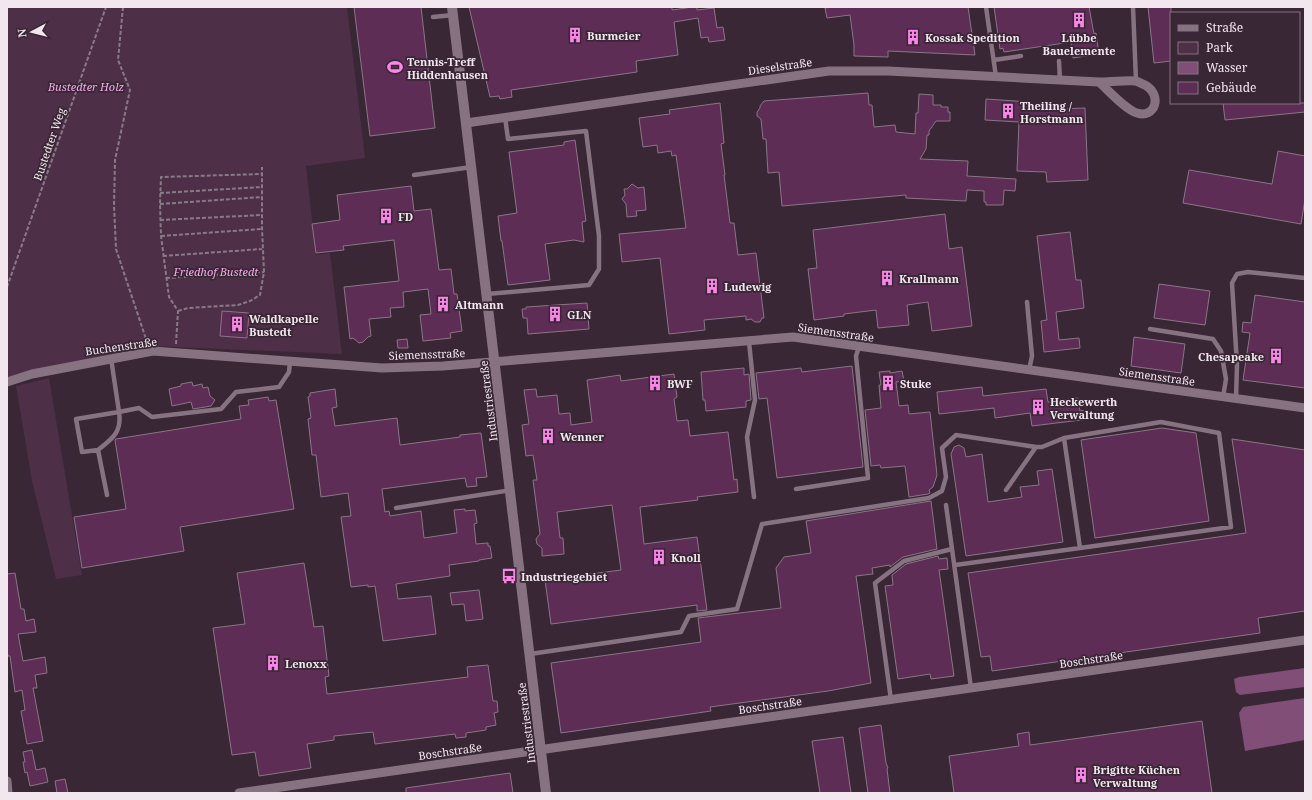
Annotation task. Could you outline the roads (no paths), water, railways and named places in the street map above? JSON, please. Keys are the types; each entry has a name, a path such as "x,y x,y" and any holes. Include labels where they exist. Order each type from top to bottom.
{"street":[{"name":"Industriestraße","path":"453,11 546,793"},
{"name":"Dieselstraße","path":"466,123 829,71 888,71 1099,82 1136,81"},
{"path":"1099,82 1134,113 1146,113 1154,106 1155,97 1150,89 1136,81"},
{"name":"Siemensstraße","path":"290,362 382,368 443,366 749,342 793,337 1305,408"},
{"name":"Buchenstraße","path":"7,382 32,374 111,358 150,352 290,362"},
{"name":"Boschstraße","path":"239,793 1305,640"},
{"path":"7,781 8,793"}],"lane":[{"path":"986,7 996,77"},
{"path":"1133,7 1136,81"},
{"path":"433,17 453,11"},
{"path":"994,60 1021,56"},
{"path":"1059,61 1060,80"},
{"path":"487,294 589,284 599,269 599,236 586,131 508,139 505,117"},
{"path":"414,175 472,167"},
{"path":"1236,399 1237,365 1232,283 1237,274 1248,272 1305,278"},
{"path":"1027,302 1032,356 1030,370"},
{"path":"1150,329 1213,339 1220,351 1226,379 1223,397"},
{"path":"749,342 755,400 747,437 754,497"},
{"path":"796,489 868,478 856,356 859,347"},
{"path":"111,358 119,412 120,421 116,435 98,450 82,452 76,419 119,412 139,408 152,417 221,409 236,392 279,387 289,372 290,362"},
{"path":"530,654 681,632 689,616 737,609 762,524 929,498 942,491 946,478 942,448 956,435 1042,447 1064,438 1161,422 1219,433 1230,527 955,565"},
{"path":"1064,438 1080,548"},
{"path":"1006,490 1036,447"},
{"path":"98,450 107,495"},
{"path":"396,508 511,490"},
{"path":"946,505 971,688"},
{"path":"891,700 875,583 904,561 952,549"}],"water":[{"path":"1305,668 1305,687 1240,695 1236,692 1234,679 1239,677"},
{"path":"1305,698 1305,740 1245,751 1239,713 1243,707"}],"place":[{"name":"Lübbe Bauelemente","path":"1079,20"},
{"name":"Burmeier","path":"575,35"},
{"name":"Kossak Spedition","path":"913,37"},
{"name":"Tennis-Treff Hiddenhausen","path":"395,67"},
{"name":"Theiling / Horstmann","path":"1008,111"},
{"name":"FD","path":"386,216"},
{"name":"Krallmann","path":"887,278"},
{"name":"Ludewig","path":"712,286"},
{"name":"Altmann","path":"443,304"},
{"name":"GLN","path":"555,314"},
{"name":"Waldkapelle Bustedt","path":"237,324"},
{"name":"Chesapeake","path":"1276,356"},
{"name":"BWF","path":"655,383"},
{"name":"Stuke","path":"888,383"},
{"name":"Heckewerth Verwaltung","path":"1038,407"},
{"name":"Wenner","path":"548,436"},
{"name":"Knoll","path":"659,557"},
{"name":"Industriegebiet","path":"509,576"},
{"name":"Lenoxx","path":"273,663"},
{"name":"Brigitte Küchen Verwaltung","path":"1081,775"}],"park label":[{"name":"Bustedter Holz","path":"86,86"},
{"name":"Friedhof Bustedt","path":"216,271"}]}
